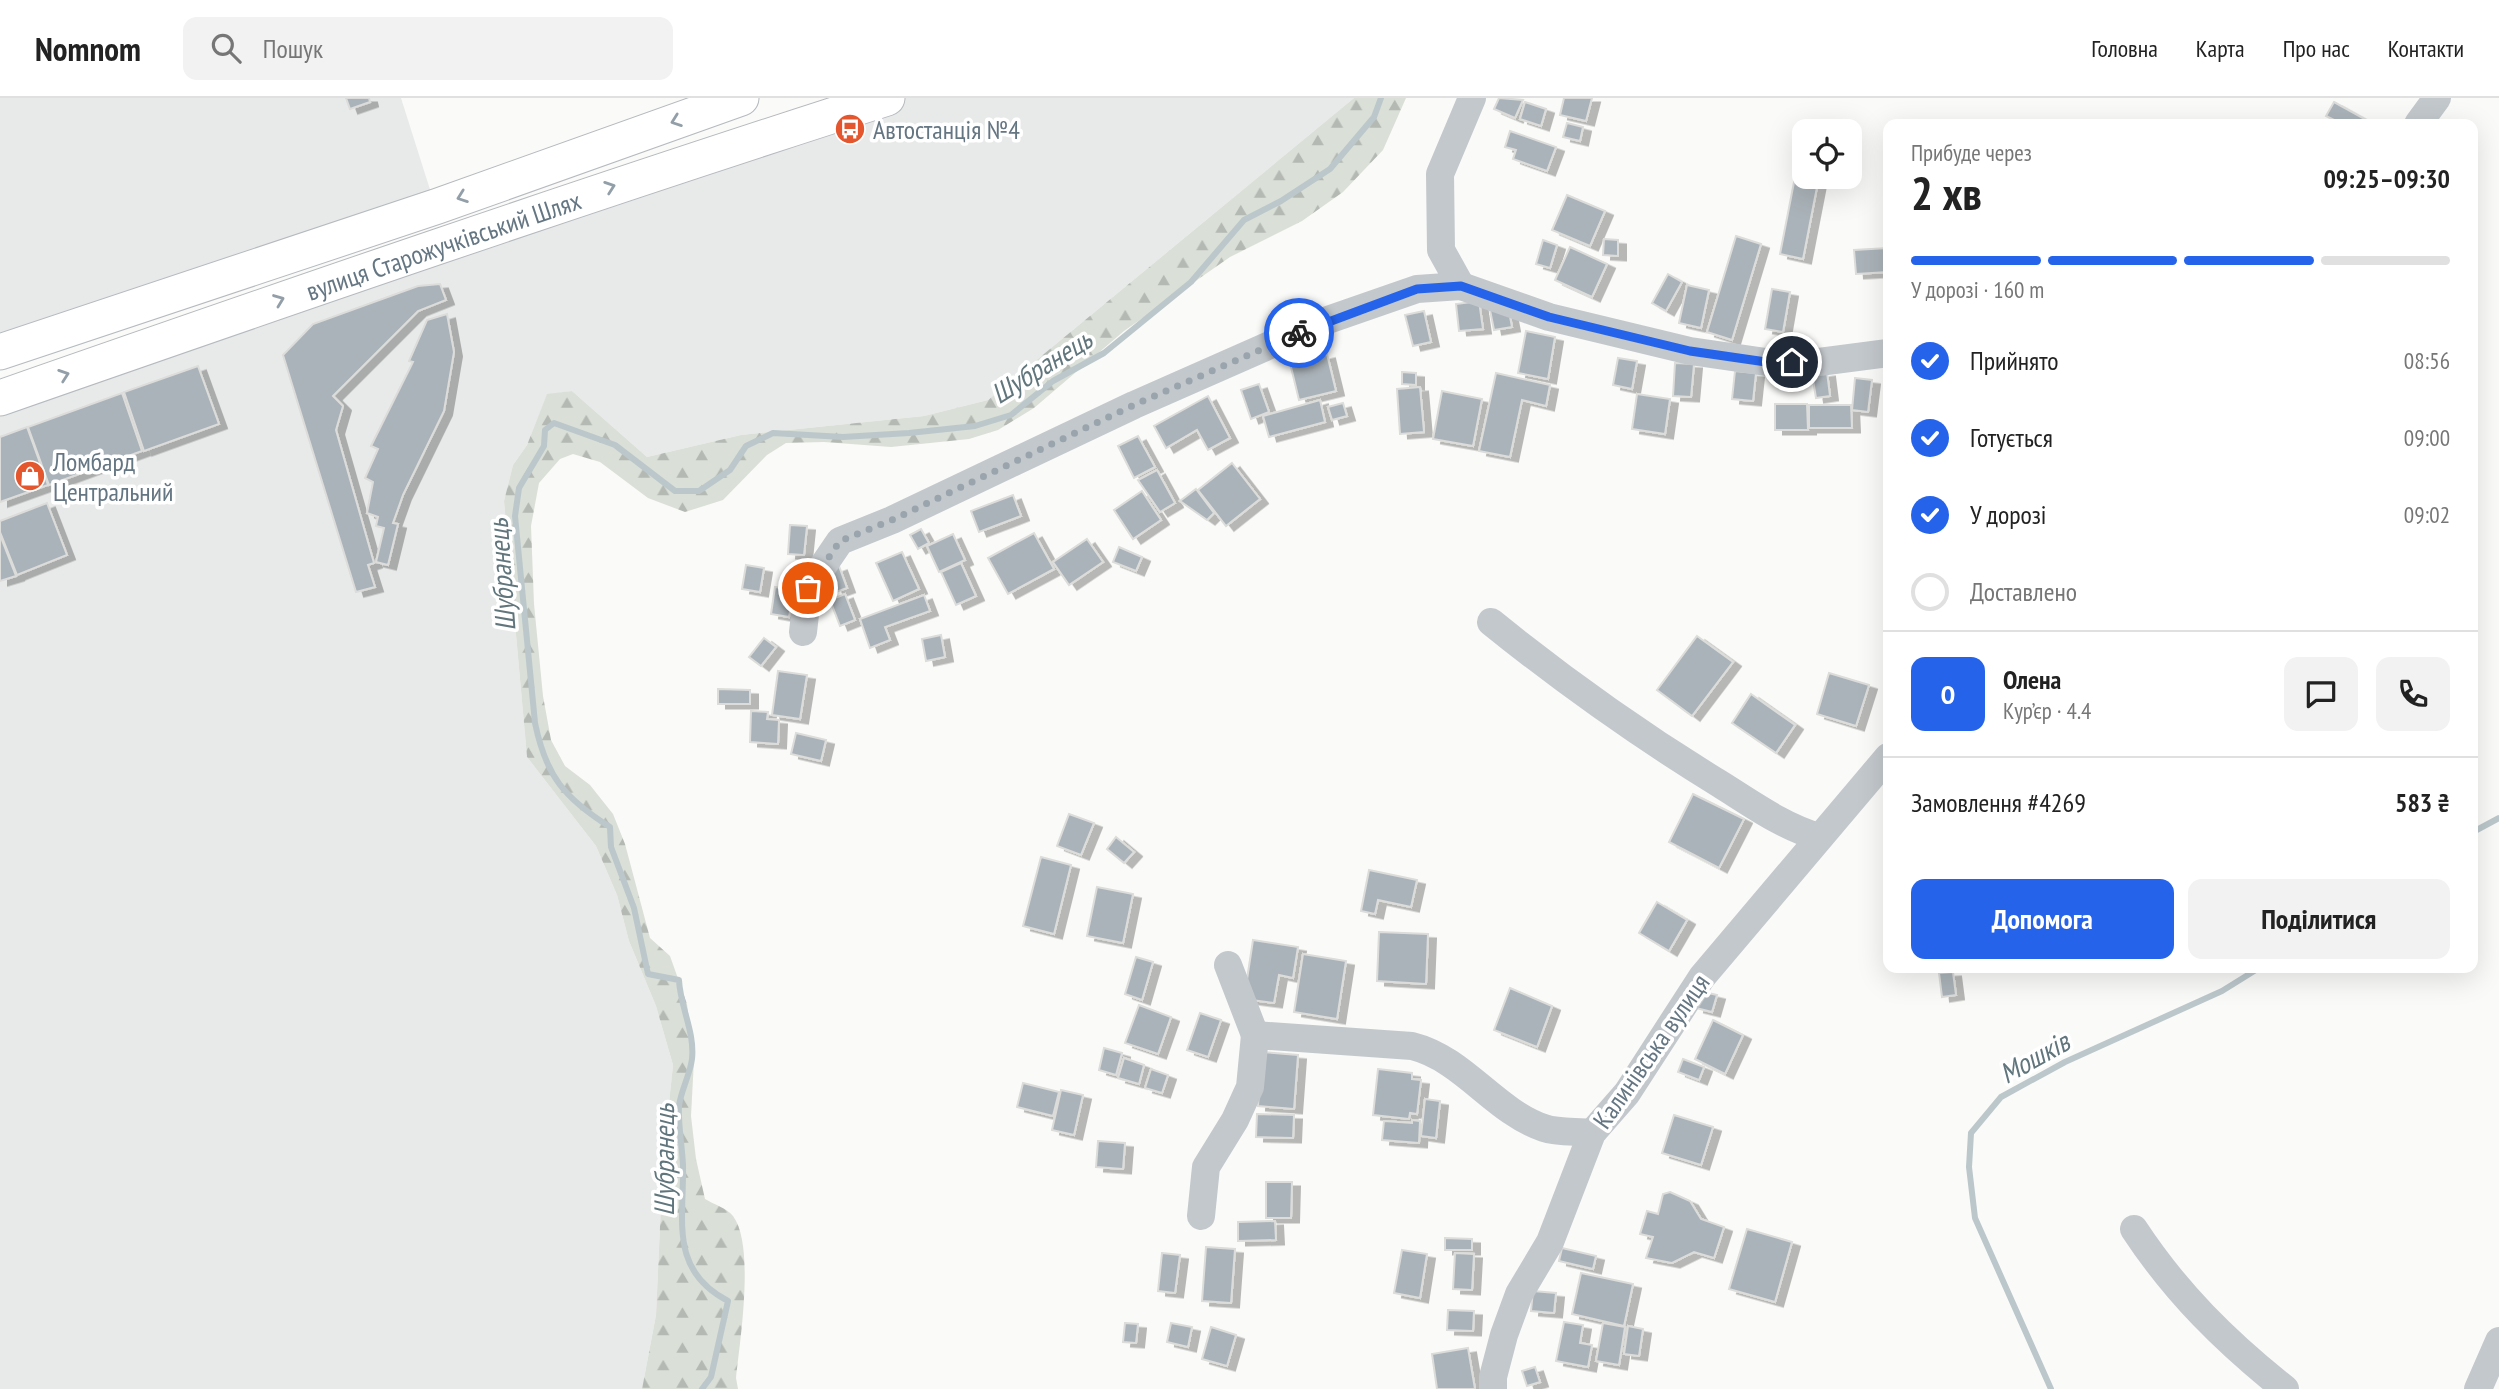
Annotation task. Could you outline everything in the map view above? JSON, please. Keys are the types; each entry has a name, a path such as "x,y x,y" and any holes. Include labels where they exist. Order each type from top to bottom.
{"main road":[{"name":"вулиця Старожучківський Шлях","path":"0,352 438,206 741,98"},
{"name":"вулиця Старожучківський Шлях","path":"0,398 307,289 685,162 887,98"}],"street":[{"path":"1461,286 1441,250 1440,174 1472,98"},
{"path":"2422,119 2437,98"},
{"path":"803,632 808,588 840,541 892,520 1134,405 1322,322 1417,289 1461,286 1549,317 1690,351 1779,362 1819,362 1883,355"},
{"path":"1491,622 1554,673 1698,770 1794,830 1819,837"},
{"name":"Калинівська вулиця","path":"1493,1389 1493,1377 1504,1335 1519,1294 1549,1242 1592,1133 1626,1093 1702,977 1883,763"},
{"path":"1200,1216 1206,1167 1235,1120 1250,1087 1255,1035 1228,965"},
{"path":"1255,1035 1412,1046 1435,1052 1502,1104 1545,1129 1592,1133"},
{"path":"2134,1229 2162,1273 2192,1306 2230,1345 2285,1389"},
{"path":"2477,1389 2499,1341"}],"shaded area":[{"path":"0,98 401,98 433,199 0,346"},
{"path":"858,98 1354,98 988,400 924,416 741,435 647,457 572,391 547,395 527,445 513,465 504,501 527,757 596,846 617,895 629,941 656,1006 673,1065 663,1160 656,1315 642,1389 0,1389 0,385"}],"green space":[{"path":"1354,98 1406,98 1383,150 1343,192 1302,221 1230,257 1124,331 1034,408 998,430 969,439 891,447 824,442 786,443 767,455 723,500 685,512 648,498 600,462 573,454 560,459 539,483 531,526 534,604 543,696 551,740 565,766 590,785 613,814 625,844 650,938 670,956 687,1004 694,1060 691,1116 696,1159 705,1199 724,1208 733,1216 740,1230 743,1248 745,1270 736,1378 738,1389 642,1389 656,1315 663,1160 673,1065 656,1006 629,941 617,895 596,846 527,757 504,501 513,465 527,445 547,394 572,391 647,457 741,435 924,416 988,400"}],"building":[{"path":"346,98 369,98 370,102 350,109"},
{"path":"1499,98 1523,100 1515,118 1494,109"},
{"path":"1564,98 1592,98 1586,121 1560,115"},
{"path":"1525,102 1546,109 1541,126 1520,119"},
{"path":"2334,102 2365,119 2332,119 2326,116"},
{"path":"1567,123 1583,127 1580,141 1563,137"},
{"path":"1510,131 1556,147 1547,171 1513,159 1516,150 1505,147"},
{"path":"1793,189 1817,189 1803,259 1780,254"},
{"path":"1567,195 1605,211 1590,246 1552,230"},
{"path":"1736,236 1761,244 1732,340 1707,332"},
{"path":"1604,239 1618,240 1618,256 1603,255"},
{"path":"1543,240 1557,245 1550,268 1536,264"},
{"path":"1570,247 1607,264 1592,297 1555,280"},
{"path":"1883,248 1883,272 1856,274 1854,250"},
{"path":"1668,274 1682,282 1666,311 1652,303"},
{"path":"440,284 446,300 418,311 333,396 343,406 336,430 374,563 368,565 375,587 356,592 283,355 313,324 418,286"},
{"path":"1687,285 1709,290 1701,328 1679,323"},
{"path":"1772,289 1790,292 1783,332 1765,329"},
{"path":"1479,301 1483,329 1459,331 1456,304"},
{"path":"1508,306 1512,327 1494,330 1490,310"},
{"path":"1424,311 1431,342 1413,346 1405,315"},
{"path":"447,314 454,352 444,411 403,495 393,523 398,524 388,565 376,562 384,528 376,526 378,517 367,513 373,482 365,478 378,449 371,446 413,362 409,361 427,320"},
{"path":"1526,331 1555,337 1548,379 1518,373"},
{"path":"1327,354 1336,391 1299,400 1290,363"},
{"path":"1618,358 1637,361 1632,389 1613,385"},
{"path":"1675,363 1694,364 1691,397 1673,396"},
{"path":"198,366 219,424 144,451 124,392"},
{"path":"1735,371 1756,373 1753,401 1732,399"},
{"path":"1402,372 1416,373 1416,385 1402,384"},
{"path":"1827,372 1830,396 1816,398 1812,374"},
{"path":"1496,373 1550,385 1546,406 1522,400 1510,457 1479,451"},
{"path":"1855,378 1872,380 1868,412 1852,410"},
{"path":"1259,384 1269,412 1251,419 1241,390"},
{"path":"1420,387 1424,432 1400,434 1397,389"},
{"path":"1442,391 1482,399 1473,446 1433,439"},
{"path":"122,393 142,451 49,485 28,427"},
{"path":"1637,394 1670,399 1665,434 1632,429"},
{"path":"1208,396 1230,438 1208,450 1197,430 1166,448 1154,426"},
{"path":"1320,400 1325,422 1269,437 1263,416"},
{"path":"1343,403 1347,416 1332,420 1328,407"},
{"path":"1775,404 1807,404 1808,430 1775,430"},
{"path":"1809,405 1851,405 1852,428 1809,428"},
{"path":"27,427 48,485 0,502 0,437"},
{"path":"1138,436 1155,467 1134,478 1118,446"},
{"path":"1232,463 1260,499 1226,526 1198,490"},
{"path":"1157,470 1175,503 1160,512 1138,480"},
{"path":"1196,489 1214,513 1207,520 1180,501"},
{"path":"1142,491 1161,520 1133,539 1114,510"},
{"path":"1013,495 1021,516 979,532 971,511"},
{"path":"47,503 67,555 17,575 0,532 0,521"},
{"path":"790,525 807,526 804,555 788,554"},
{"path":"921,529 929,543 918,549 910,535"},
{"path":"1034,533 1054,569 1008,594 988,558"},
{"path":"953,534 965,560 939,572 927,546"},
{"path":"0,535 16,576 0,581"},
{"path":"1087,539 1103,562 1069,585 1053,562"},
{"path":"1119,547 1142,557 1136,571 1113,562"},
{"path":"902,552 919,589 893,601 876,563"},
{"path":"961,563 976,596 956,605 941,572"},
{"path":"746,565 764,568 760,592 742,589"},
{"path":"839,566 847,588 836,592 828,570"},
{"path":"786,570 801,573 799,586 783,583"},
{"path":"775,587 794,590 789,617 771,614"},
{"path":"845,594 855,620 840,626 830,600"},
{"path":"924,595 930,611 885,627 890,640 870,648 860,619"},
{"path":"941,635 945,657 926,661 922,639"},
{"path":"1697,636 1733,662 1692,716 1657,690"},
{"path":"764,638 776,647 761,666 749,657"},
{"path":"778,671 807,675 800,719 772,715"},
{"path":"1829,673 1869,685 1856,726 1817,714"},
{"path":"718,689 750,690 750,704 718,704"},
{"path":"1751,694 1795,725 1776,753 1732,723"},
{"path":"751,711 768,712 767,719 779,720 778,744 750,742"},
{"path":"796,733 826,740 821,761 791,754"},
{"path":"1693,794 1744,819 1719,868 1669,842"},
{"path":"1069,814 1094,823 1081,855 1057,846"},
{"path":"1116,837 1134,852 1124,863 1107,849"},
{"path":"1041,857 1071,865 1054,934 1023,926"},
{"path":"1369,870 1417,880 1411,907 1378,900 1375,914 1361,911"},
{"path":"1097,887 1133,894 1123,943 1087,936"},
{"path":"1657,902 1687,920 1669,951 1639,933"},
{"path":"1379,932 1428,934 1426,984 1377,981"},
{"path":"1253,940 1298,947 1293,978 1279,975 1274,1003 1244,999"},
{"path":"1303,954 1346,961 1337,1019 1294,1012"},
{"path":"1136,957 1153,962 1142,1000 1125,994"},
{"path":"1939,973 1953,973 1956,995 1942,997"},
{"path":"1510,988 1552,1006 1537,1047 1494,1030"},
{"path":"1700,991 1717,995 1712,1012 1696,1008"},
{"path":"1139,1005 1171,1017 1158,1054 1125,1043"},
{"path":"1200,1013 1221,1020 1208,1057 1187,1050"},
{"path":"1713,1020 1743,1035 1725,1074 1695,1059"},
{"path":"1104,1048 1122,1053 1116,1075 1099,1070"},
{"path":"1262,1052 1298,1055 1294,1109 1258,1106"},
{"path":"1124,1058 1144,1065 1139,1084 1118,1078"},
{"path":"1683,1059 1704,1067 1699,1080 1678,1072"},
{"path":"1151,1069 1168,1075 1162,1093 1145,1088"},
{"path":"1378,1069 1412,1073 1412,1079 1421,1080 1417,1114 1410,1113 1409,1119 1373,1115"},
{"path":"1023,1083 1059,1092 1053,1116 1017,1107"},
{"path":"1061,1090 1083,1095 1074,1135 1052,1130"},
{"path":"1425,1099 1440,1101 1436,1138 1421,1136"},
{"path":"1257,1114 1294,1115 1293,1138 1256,1137"},
{"path":"1674,1115 1713,1127 1701,1165 1662,1153"},
{"path":"1412,1120 1420,1121 1419,1143 1382,1140 1384,1121 1412,1123"},
{"path":"1098,1141 1125,1143 1123,1169 1096,1167"},
{"path":"1266,1182 1292,1182 1291,1218 1266,1218"},
{"path":"1670,1192 1690,1201 1701,1219 1724,1227 1714,1258 1694,1252 1672,1263 1646,1258 1653,1237 1640,1234 1647,1211 1658,1214 1663,1194"},
{"path":"1275,1221 1276,1240 1238,1241 1238,1222"},
{"path":"1747,1229 1792,1242 1775,1302 1729,1289"},
{"path":"1445,1238 1472,1239 1472,1250 1445,1250"},
{"path":"1206,1247 1235,1249 1231,1303 1202,1301"},
{"path":"1562,1248 1596,1256 1593,1269 1559,1261"},
{"path":"1402,1250 1427,1254 1420,1298 1394,1293"},
{"path":"1162,1253 1180,1255 1175,1293 1158,1291"},
{"path":"1455,1253 1474,1254 1472,1290 1453,1289"},
{"path":"1581,1273 1633,1284 1624,1326 1572,1314"},
{"path":"1533,1291 1556,1293 1554,1313 1531,1311"},
{"path":"1448,1310 1474,1311 1473,1331 1447,1330"},
{"path":"1564,1322 1583,1325 1580,1343 1592,1345 1588,1367 1556,1361"},
{"path":"1125,1323 1138,1324 1136,1343 1123,1342"},
{"path":"1171,1323 1192,1327 1188,1347 1167,1342"},
{"path":"1603,1323 1625,1327 1619,1365 1596,1361"},
{"path":"1628,1326 1643,1329 1639,1356 1624,1354"},
{"path":"1211,1327 1236,1335 1227,1366 1202,1359"},
{"path":"1468,1348 1475,1389 1437,1389 1432,1354"},
{"path":"1535,1367 1540,1382 1527,1386 1522,1371"}],"waterway":[{"name":"Шубранець","path":"702,1389 711,1377 728,1301 709,1289 696,1275 684,1242 679,1106 691,1065 692,1049 679,980 648,974 634,908 611,847 610,827 580,806 559,784 545,758 535,723 515,516 519,488 544,446 545,430 554,423 615,445 675,491 699,491 730,470 746,446 773,433 843,437 909,433 975,426 1011,415 1053,381 1104,353 1191,282 1244,220 1281,201 1330,169 1374,117 1381,98"},
{"name":"Мошків","path":"2478,829 2499,818"},
{"name":"Мошків","path":"2051,1389 1975,1218 1969,1167 1971,1133 2001,1097 2065,1062 2222,991 2251,973"}],"way so far":[{"path":"808,588 840,541 892,520 1134,405 1299,333"}],"place":[{"name":"Автостанція №4","path":"850,129"},
{"name":"Ломбард Центральний","path":"30,476"}],"route":[{"path":"1299,333 1322,322 1417,289 1461,286 1549,317 1690,351 1766,362 1792,362"}]}
